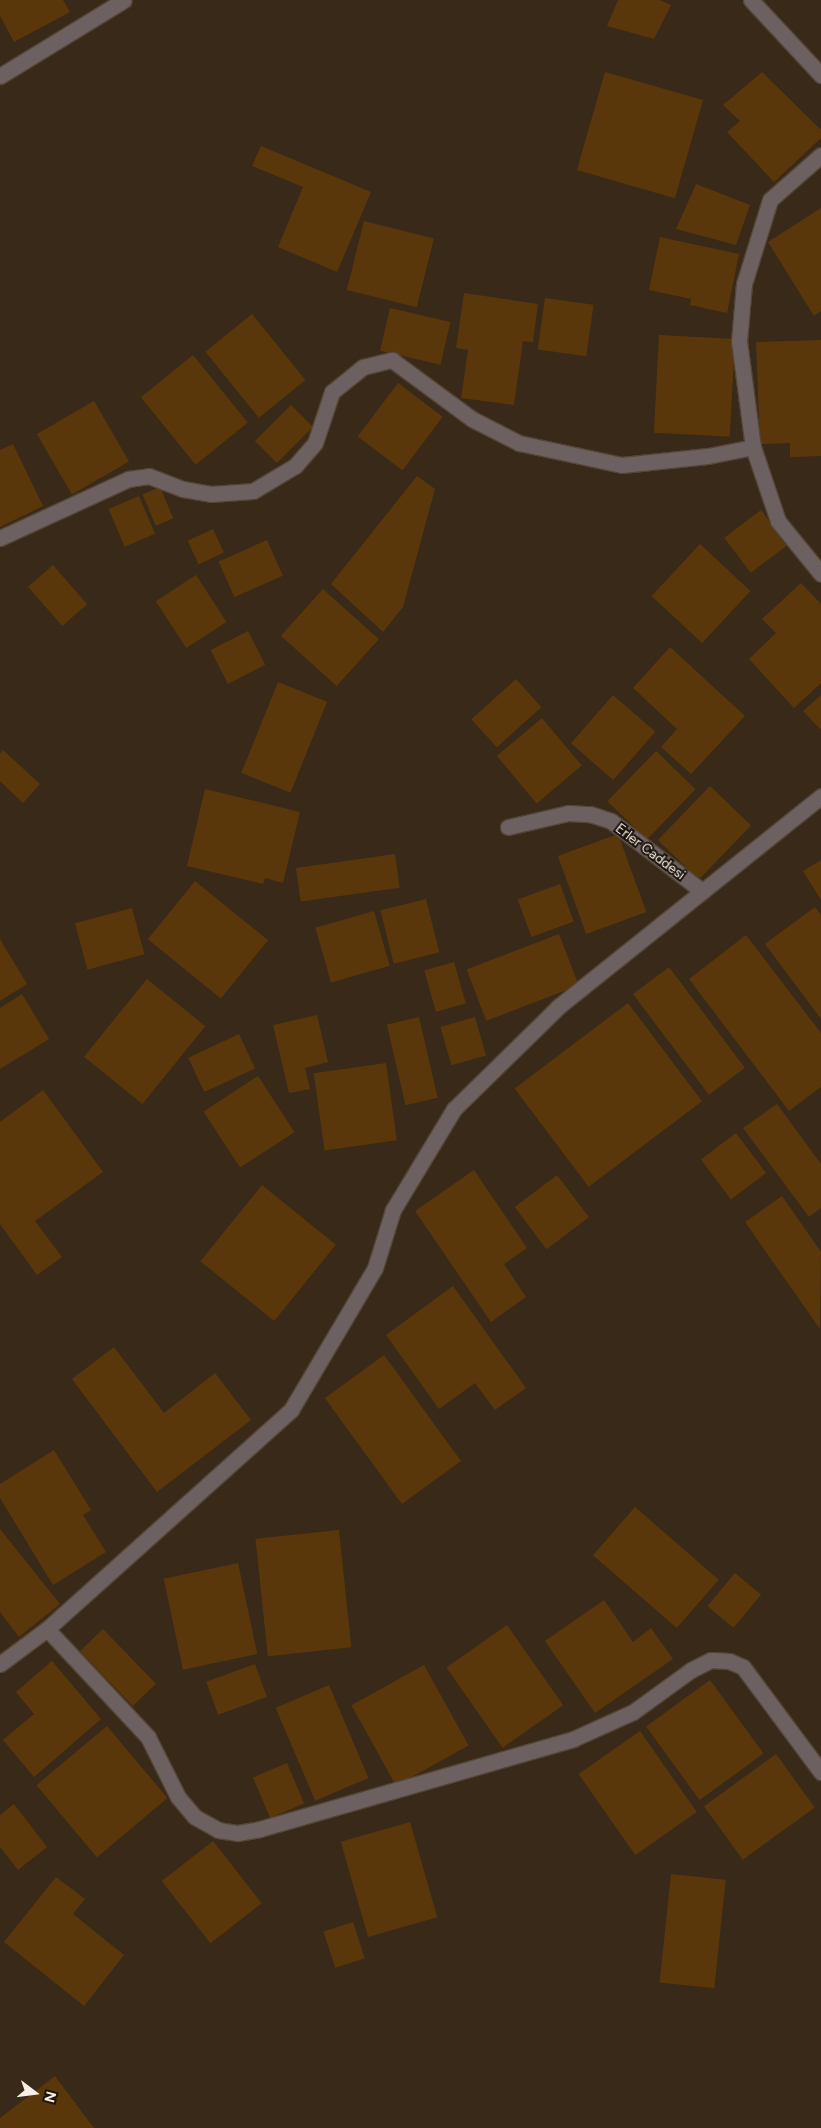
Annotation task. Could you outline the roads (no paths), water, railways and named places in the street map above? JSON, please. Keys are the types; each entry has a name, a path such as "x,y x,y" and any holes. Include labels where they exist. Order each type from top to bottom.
{"street":[{"path":"0,76 124,0"},
{"path":"751,0 821,75"},
{"path":"821,155 770,200 744,284 739,341 753,447 778,520 821,574"},
{"path":"0,538 128,479 149,476 183,489 211,494 253,491 295,466 315,443 332,392 363,367 392,360 472,419 518,443 622,465 708,456 753,447"},
{"path":"0,1664 47,1629 291,1410 375,1268 393,1210 454,1109 558,1006 821,796"},
{"name":"Erler Caddesi","path":"508,827 568,813 590,814 611,821 702,891"},
{"path":"47,1629 148,1737 178,1797 195,1817 218,1830 238,1833 260,1830 573,1739 633,1712 691,1670 711,1660 729,1661 742,1667 821,1772"}]}
